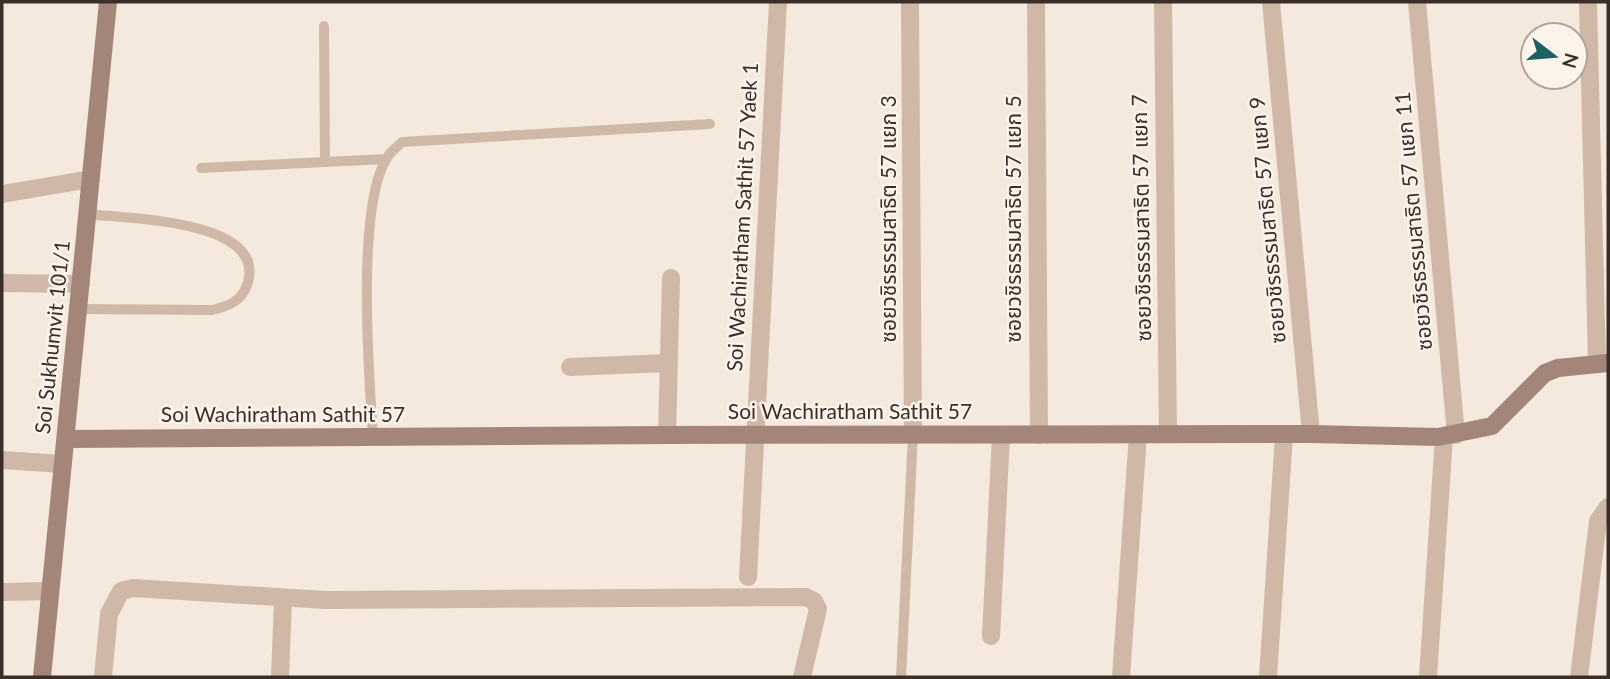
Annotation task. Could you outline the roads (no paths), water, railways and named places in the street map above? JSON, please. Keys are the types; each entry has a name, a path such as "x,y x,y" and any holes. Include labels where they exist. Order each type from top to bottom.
{"street":[{"name":"Soi Sukhumvit 101/1","path":"42,677 108,2"},
{"name":"Soi Wachiratham Sathit 57 Yaek 1","path":"748,577 753,436 778,2"},
{"name":"ซอยวชิรธรรมสาธิต 57 แยก 3","path":"910,2 913,435"},
{"name":"ซอยวชิรธรรมสาธิต 57 แยก 5","path":"1036,2 1039,435"},
{"name":"ซอยวชิรธรรมสาธิต 57 แยก 7","path":"1163,2 1168,434"},
{"name":"ซอยวชิรธรรมสาธิต 57 แยก 9","path":"1271,2 1311,434"},
{"name":"ซอยวชิรธรรมสาธิต 57 แยก 11","path":"1417,2 1450,436 1428,677"},
{"path":"1588,2 1603,363"},
{"path":"2,194 91,179"},
{"path":"667,435 671,278"},
{"path":"2,283 81,284"},
{"path":"570,367 668,363"},
{"name":"Soi Wachiratham Sathit 57","path":"66,439 667,435 1450,436 1492,426 1545,373 1559,368 1603,363"},
{"path":"1121,677 1138,434"},
{"path":"991,636 1002,435"},
{"path":"1268,677 1284,435"},
{"path":"2,460 63,464"},
{"path":"1579,677 1598,521 1608,507"},
{"path":"103,677 109,614 121,592 133,588 283,598 806,597 814,601 818,610 802,677"},
{"path":"2,592 50,591"},
{"path":"280,677 283,598"}],"lane":[{"path":"324,26 325,162"},
{"path":"373,437 368,353 368,253 376,193 386,159 402,142 710,124"},
{"path":"201,168 386,159"},
{"path":"79,309 212,310 230,306 243,294 248,280 248,259 235,243 220,234 88,214"},
{"path":"901,677 913,435"}]}
